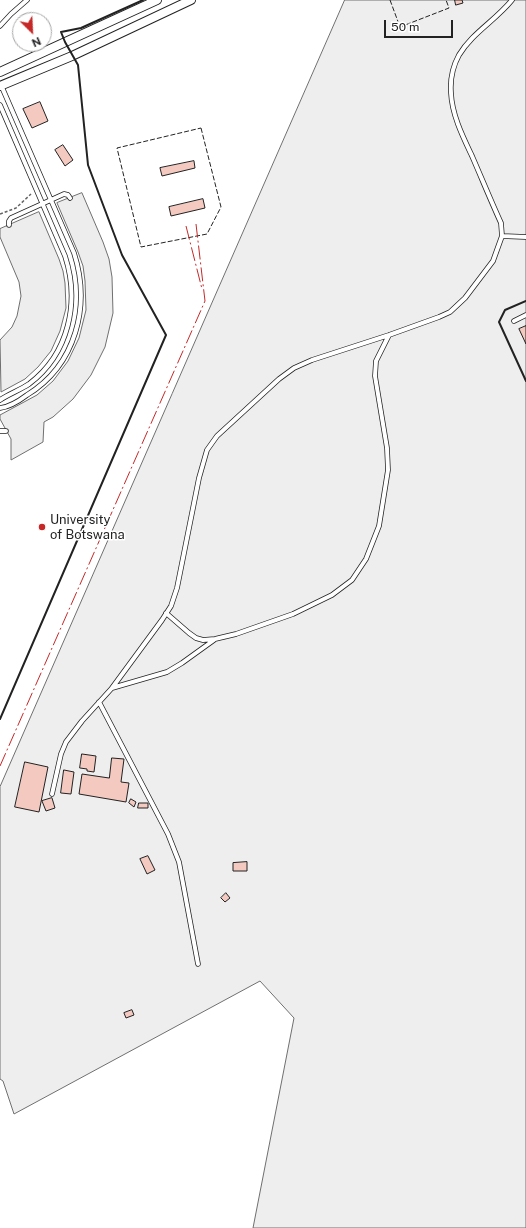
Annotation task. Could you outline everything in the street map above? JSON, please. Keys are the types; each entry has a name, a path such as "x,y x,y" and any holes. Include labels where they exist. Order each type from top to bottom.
{"street":[{"path":"0,72 157,0"},
{"path":"0,85 99,44 191,0"},
{"path":"92,30 99,44"}],"lane":[{"path":"0,26 27,0"},
{"path":"52,794 61,754 66,742 82,721 112,688 171,606 177,588 199,478 207,450 217,436 279,379 294,368 312,360 389,335 450,312 465,298 494,260 502,236 501,223 462,134 455,114 450,93 451,73 459,55 473,36 512,0"},
{"path":"0,85 74,253 79,274 81,295 81,310 75,336 64,358 50,377 35,391 14,403 0,408"},
{"path":"0,105 65,256 72,282 72,308 66,334 56,354 43,371 29,384 0,400"},
{"path":"9,225 11,218 50,200 64,194 68,195 70,198"},
{"path":"24,212 26,218"},
{"path":"502,236 526,237"},
{"path":"514,320 526,315"},
{"path":"166,613 196,638 203,640 215,639 236,634 293,614 332,595 352,580 366,559 379,526 388,470 387,448 375,376 376,361 389,335"},
{"path":"0,431 6,431"},
{"path":"112,688 167,672 182,664 215,639"},
{"path":"99,702 168,834 179,862 198,964"}],"path":[{"path":"0,214 16,208 36,190"}],"shaded area":[{"path":"345,0 526,0 526,1228 253,1228 294,1018 260,981 14,1114 3,1081 0,1079 0,787"},
{"path":"82,193 103,242 109,259 112,277 113,313 105,347 91,375 73,399 53,417 44,422 43,442 11,460 11,439 0,419 0,415 37,395 53,381 68,361 79,338 86,310 83,266 57,203"},
{"path":"39,212 63,271 66,308 60,331 51,351 38,367 25,379 1,392 0,340 12,327 17,316 21,296 19,282 0,237 0,229"}],"building":[{"path":"455,0 462,0 463,3 456,5"},
{"path":"40,102 48,121 32,128 23,109"},
{"path":"63,145 73,160 65,166 55,150"},
{"path":"194,161 195,168 162,176 160,168"},
{"path":"203,199 205,208 171,216 169,207"},
{"path":"526,326 526,344 519,329"},
{"path":"82,754 96,756 94,772 80,768"},
{"path":"112,758 124,759 121,782 129,783 126,802 79,794 82,774 109,778"},
{"path":"25,762 48,767 39,812 15,807"},
{"path":"64,770 74,772 71,794 61,793"},
{"path":"52,798 55,808 46,811 42,801"},
{"path":"131,799 136,802 134,807 129,803"},
{"path":"139,803 148,803 148,808 138,808"},
{"path":"148,856 155,870 147,874 140,859"},
{"path":"247,862 247,871 233,871 233,863"},
{"path":"226,893 230,898 225,902 221,898"},
{"path":"132,1010 134,1015 126,1018 124,1013"}],"fence":[{"path":"390,0 400,27 449,8 446,0"},
{"path":"201,128 221,207 207,234 141,247 117,148 201,128"}],"wall":[{"path":"0,719 166,335 122,255 88,165 78,65 61,32 81,28 143,0"},
{"path":"526,301 505,310 499,322 526,381"}],"power":[{"path":"0,766 205,301 196,224"},
{"path":"186,226 202,289"}],"place":[{"name":"University of Botswana","path":"42,527"}]}
